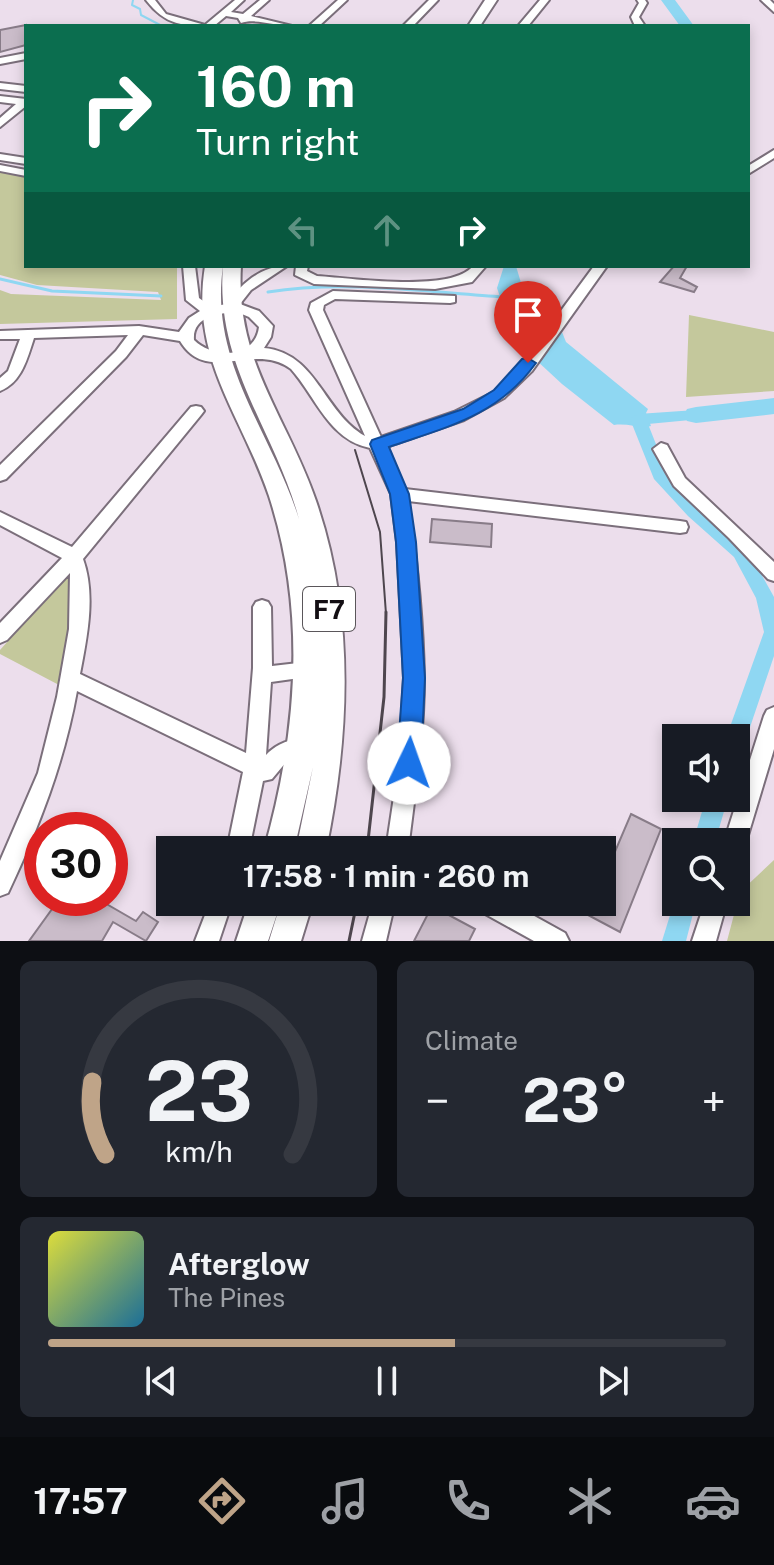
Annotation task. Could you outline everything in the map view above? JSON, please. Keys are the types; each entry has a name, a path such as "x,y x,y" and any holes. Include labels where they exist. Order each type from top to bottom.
{"highway":[{"path":"475,24 491,0"},
{"path":"491,24 503,0"},
{"name":"F7","path":"214,268 209,311 221,358 267,459 282,500 303,595 307,670 300,748 282,836"},
{"name":"F7","path":"232,268 230,308 243,355 305,502 331,626 333,688 314,836"},
{"path":"252,941 260,916"},
{"path":"285,941 293,916"}],"street":[{"path":"150,0 163,16 193,24"},
{"path":"211,24 240,0"},
{"path":"236,24 265,0"},
{"path":"316,24 343,0"},
{"path":"410,24 434,0"},
{"path":"525,24 545,0"},
{"path":"639,24 635,17 643,3 641,0"},
{"path":"765,0 774,9"},
{"path":"224,13 278,24"},
{"path":"0,61 22,59"},
{"path":"0,86 24,89"},
{"path":"0,99 24,102"},
{"path":"0,124 24,103"},
{"path":"750,170 774,153"},
{"path":"0,157 24,161"},
{"path":"0,171 24,173"},
{"path":"189,268 193,300 209,311"},
{"path":"230,308 246,287 278,268"},
{"path":"301,268 300,272 314,280 420,284 456,282 471,277 478,268"},
{"path":"243,355 263,342 266,326 254,314 230,308 209,311 189,323 185,337 188,345 198,353 221,358 243,355 262,351 285,359 299,369 318,399 349,434 378,444 469,413 500,394 518,376 599,268"},
{"path":"399,836 409,763 414,678 406,542 399,494 316,310 318,303 333,295 450,299"},
{"path":"0,335 139,330 185,337"},
{"path":"0,475 121,354 139,330"},
{"path":"0,386 14,373 29,333"},
{"path":"0,635 74,557 196,411"},
{"path":"661,449 670,473 686,491 717,516 774,574"},
{"path":"399,494 680,527"},
{"path":"0,518 74,557 82,573 82,601 49,771 0,885"},
{"path":"242,836 247,816 264,675 262,607"},
{"path":"264,675 307,670"},
{"path":"69,678 265,772 280,754 300,748"},
{"path":"739,828 774,716"},
{"path":"207,941 216,916"},
{"path":"374,941 380,916"},
{"path":"511,916 557,941"},
{"path":"704,941 712,916"}],"green space":[{"path":"0,166 24,170 24,268 177,268 177,319 0,324 0,290 11,294 161,300 158,292 37,285 0,275"},
{"path":"689,315 774,332 774,391 686,397"},
{"path":"68,574 75,580 59,685 0,654 0,650"},
{"path":"774,860 774,941 727,941 734,916 750,916 750,883"}],"water":[{"path":"503,268 517,268 532,320 562,332 566,342 648,409 646,413 651,426 614,425 562,384 535,359 511,329 497,288"}],"building":[{"path":"24,25 24,46 0,52 0,30"},
{"path":"672,268 686,268 680,278 697,287 694,292 660,282"},
{"path":"432,519 492,524 491,547 430,542"},
{"path":"631,814 661,829 620,932 590,916 616,916 616,849"},
{"path":"143,912 158,922 146,941 113,922 102,941 29,941 47,916 127,916 136,921"},
{"path":"427,916 451,916 475,929 469,941 414,941"}],"waterway":[{"path":"133,0 132,5 140,9 141,15 158,24"},
{"path":"668,0 686,24"},
{"path":"0,279 52,291 161,296"},
{"path":"268,292 356,287 504,297"},
{"path":"696,415 774,406"},
{"path":"648,419 696,415"},
{"path":"638,419 660,475 694,512 740,552 765,597 773,632 741,724"},
{"path":"708,828 713,812"},
{"path":"674,941 681,916"}],"tram line":[{"path":"355,450 380,532 386,614"},
{"path":"369,836 384,697 386,614"},
{"path":"349,941 354,916"}],"route":[{"path":"409,763 414,678 406,542 399,494 378,444 469,413 500,394 528,363"}]}
